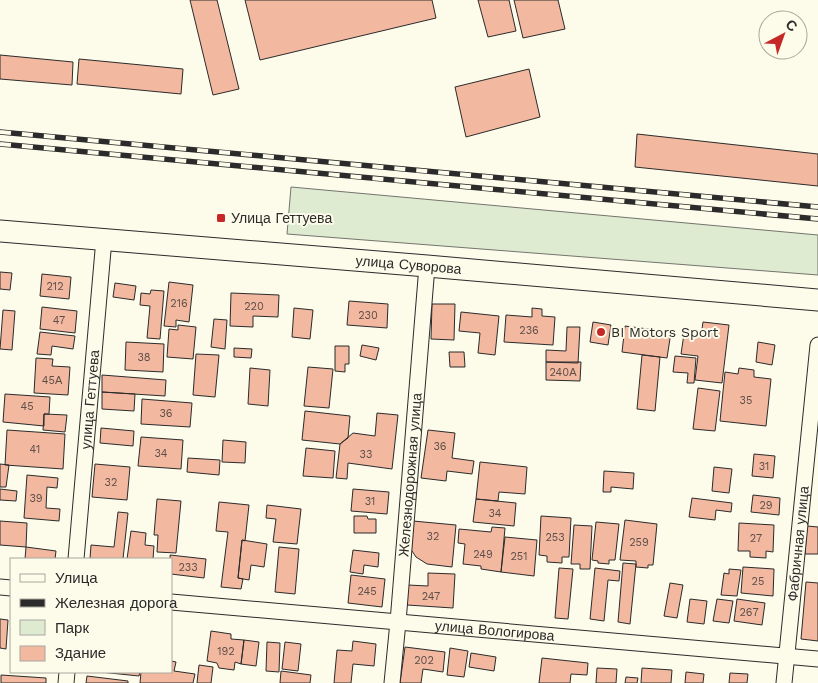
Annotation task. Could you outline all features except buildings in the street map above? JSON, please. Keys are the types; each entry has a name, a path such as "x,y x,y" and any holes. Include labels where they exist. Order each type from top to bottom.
{"street":[{"name":"улица Суворова","path":"0,231 818,300"},
{"name":"улица Геттуева","path":"76,558 104,240"},
{"name":"Железнодорожная улица","path":"392,683 427,266"},
{"name":"Фабричная улица","path":"784,683 818,345"},
{"name":"улица Вологирова","path":"172,602 818,659"}],"green space":[{"path":"291,187 818,235 818,275 287,234"}],"railway":[{"path":"0,132 818,207"},
{"path":"0,144 818,219"}],"place":[{"name":"Улица Геттуева","path":"221,218"},
{"name":"BI Motors Sport","path":"601,332"}]}
